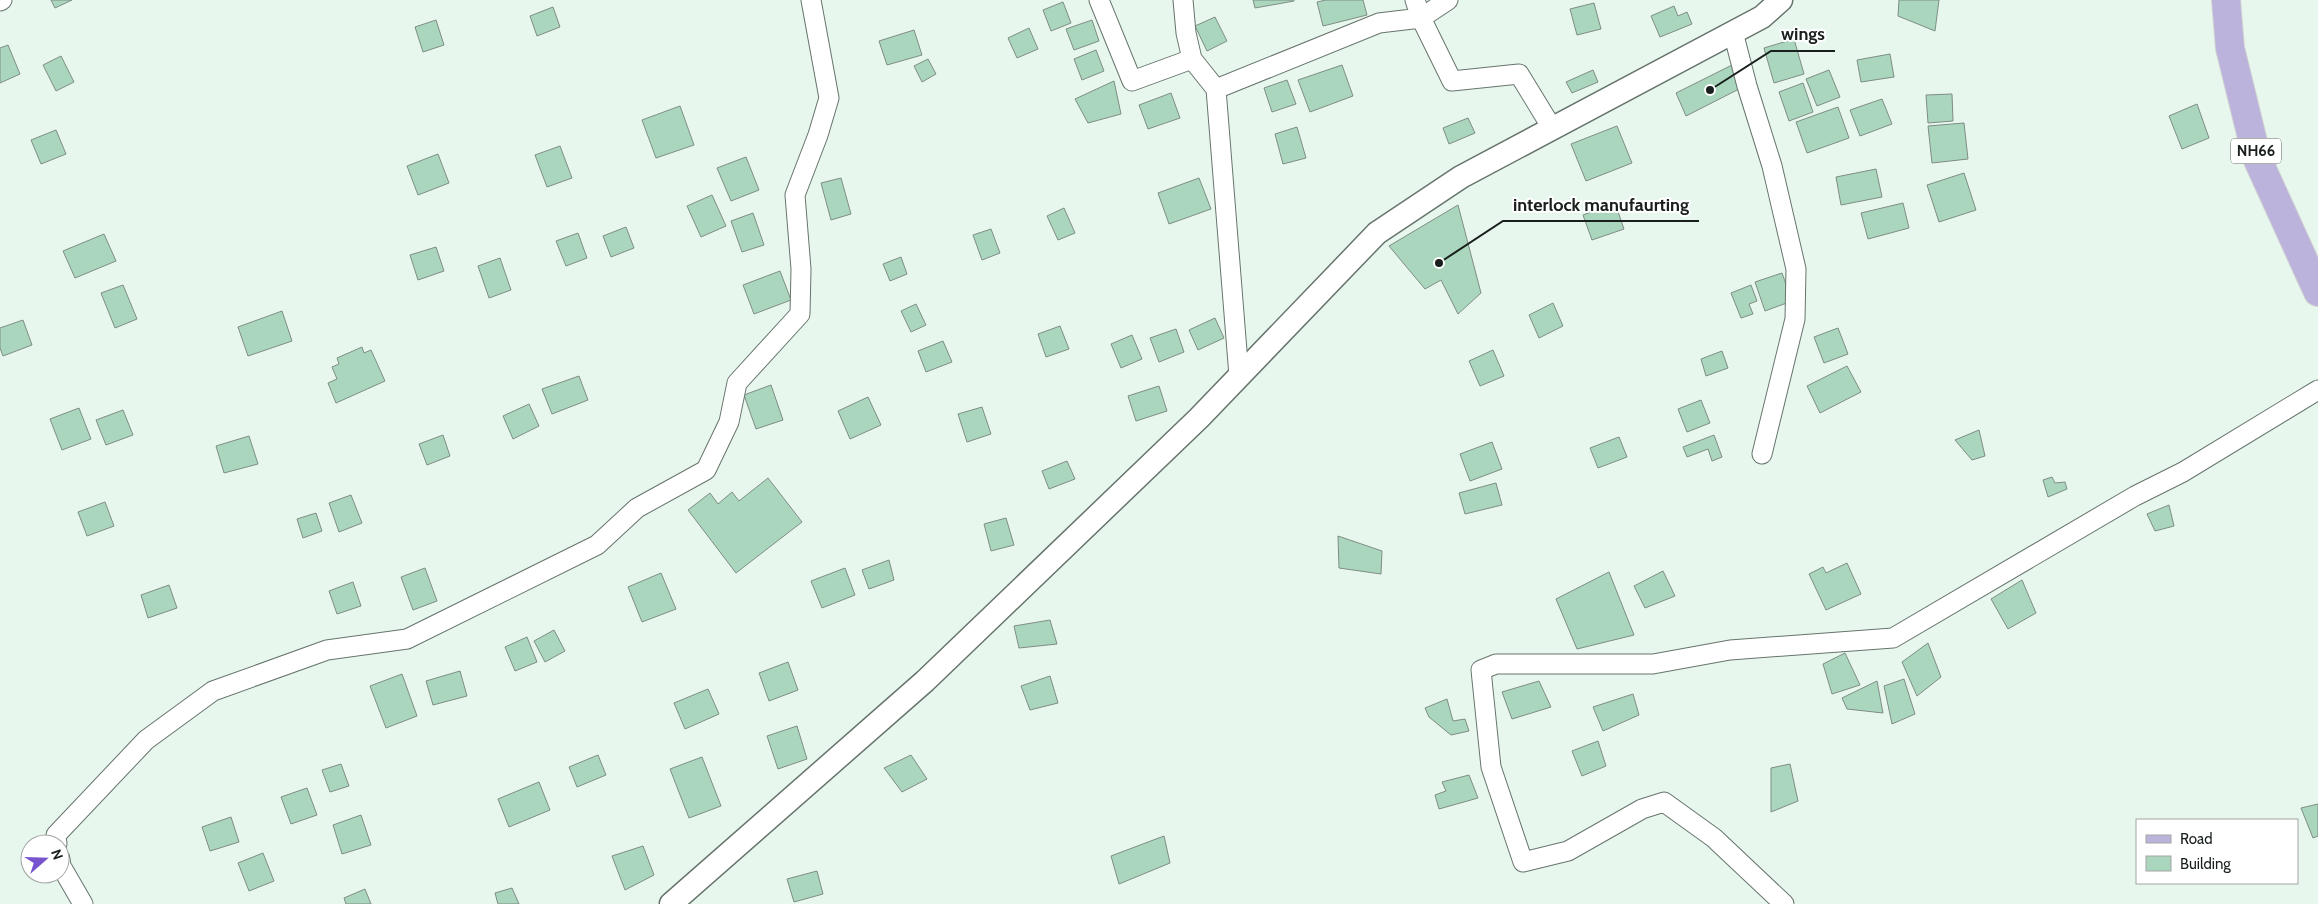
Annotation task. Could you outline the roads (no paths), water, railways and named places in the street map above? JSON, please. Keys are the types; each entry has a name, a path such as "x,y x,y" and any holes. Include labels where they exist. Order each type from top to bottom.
{"main road":[{"name":"NH66","path":"2226,0 2230,48 2258,158 2318,292"}],"street":[{"path":"57,834 146,740 213,691 327,650 407,639 597,545 636,508 706,470 729,422 737,384 800,314 801,269 795,195 818,135 829,98 811,0"},
{"path":"1099,0 1132,81 1192,59"},
{"path":"1184,0 1186,33 1192,59 1216,89 1239,376"},
{"path":"1415,0 1421,18 1452,81 1519,74 1552,128"},
{"path":"1216,89 1379,23 1421,18 1448,0"},
{"path":"671,904 925,681 1199,418 1377,233 1460,177 1762,17 1781,0"},
{"path":"1733,32 1747,86 1772,166 1796,269 1795,318 1762,454"},
{"path":"1784,904 1714,838 1664,802 1642,809 1568,851 1524,862 1491,767 1481,670 1496,664 1653,664 1730,650 1893,638 2135,496 2184,472 2318,390"},
{"path":"70,882 83,904"}],"place":[{"name":"wings","path":"1710,90"},
{"name":"interlock manufaurting","path":"1439,263"}]}
